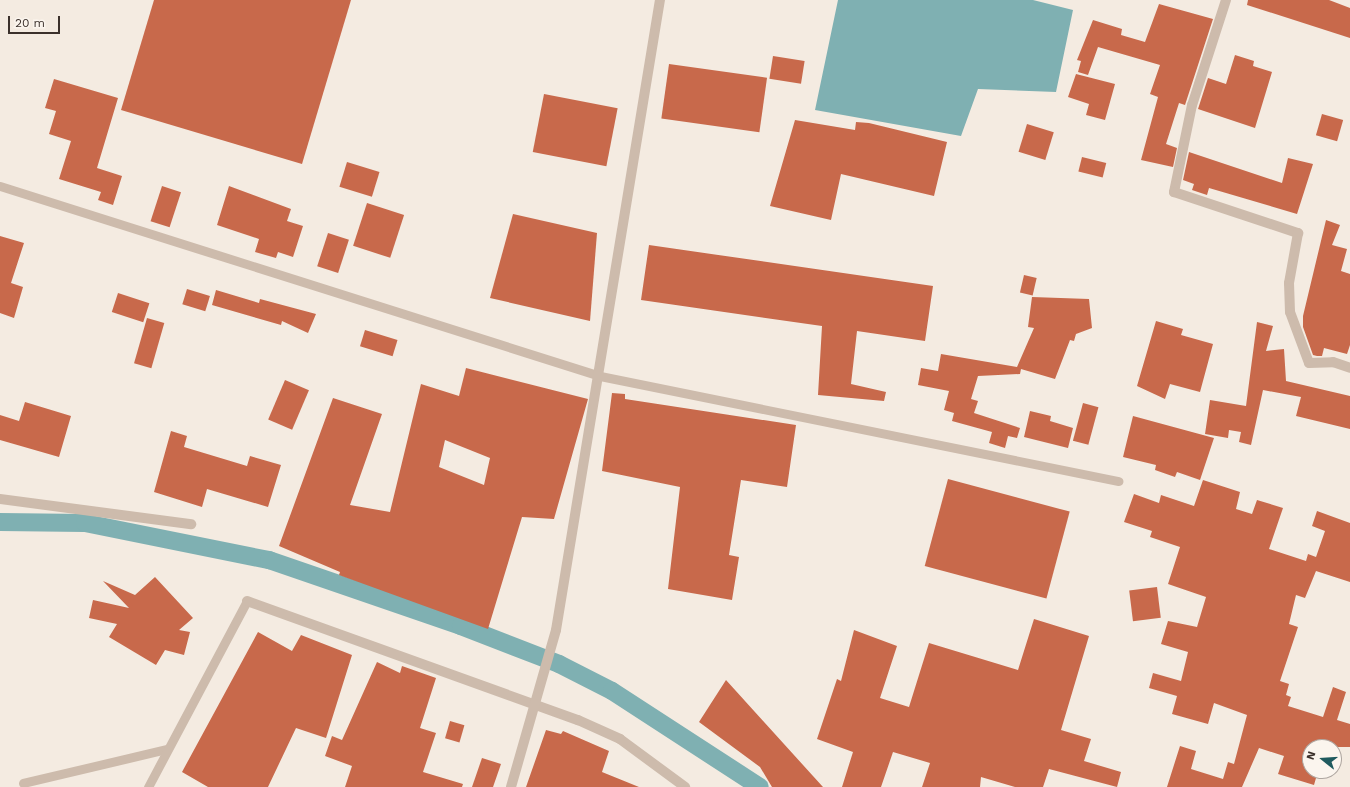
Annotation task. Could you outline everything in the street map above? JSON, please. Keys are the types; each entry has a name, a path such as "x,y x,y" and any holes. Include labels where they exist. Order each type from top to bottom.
{"street":[{"path":"511,787 556,630 600,376 623,207 660,0"},
{"path":"1226,0 1192,105 1174,192 1298,233 1289,283 1292,319 1309,363 1333,362 1350,368"},
{"path":"0,499 191,524"},
{"path":"247,601 535,703 620,739 684,787"}],"lane":[{"path":"0,186 600,376 1118,481"},
{"path":"148,787 247,601"},
{"path":"23,783 168,749"}],"water":[{"path":"838,0 1033,0 1073,10 1056,92 978,89 961,136 815,110"}],"building":[{"path":"154,0 351,0 302,164 121,110"},
{"path":"1248,0 1329,0 1350,8 1350,38 1247,5"},
{"path":"1159,4 1213,19 1185,105 1179,103 1166,144 1177,148 1173,167 1141,160 1158,97 1150,94 1160,65 1098,47 1088,75 1078,72 1081,61 1077,60 1093,20 1122,29 1121,35 1145,42"},
{"path":"1235,55 1254,61 1253,66 1272,72 1255,128 1198,109 1208,78 1226,84"},
{"path":"773,56 805,61 801,84 769,79"},
{"path":"669,64 767,78 759,132 661,118"},
{"path":"1076,74 1115,84 1105,120 1086,115 1089,104 1068,97"},
{"path":"54,79 118,98 97,168 122,176 113,205 98,200 101,192 59,179 71,141 49,134 56,111 45,108"},
{"path":"544,94 618,108 606,166 533,152"},
{"path":"1322,114 1343,120 1337,141 1316,135"},
{"path":"795,120 855,130 856,122 869,123 947,142 934,196 841,174 831,220 770,206"},
{"path":"1027,124 1054,132 1045,160 1019,152"},
{"path":"1189,152 1282,183 1288,158 1313,164 1297,214 1209,188 1207,195 1192,190 1194,184 1183,180"},
{"path":"1082,157 1106,163 1103,178 1078,172"},
{"path":"347,162 380,172 372,197 339,187"},
{"path":"162,186 181,192 170,227 151,221"},
{"path":"229,186 291,209 287,221 303,226 293,257 278,252 276,258 255,252 259,239 217,225"},
{"path":"367,203 404,215 390,258 353,246"},
{"path":"513,214 597,233 590,321 490,298"},
{"path":"1326,220 1340,225 1332,245 1347,249 1341,271 1350,274 1350,345 1347,354 1324,348 1322,356 1317,356 1313,355 1303,327 1303,316"},
{"path":"328,233 349,240 338,273 317,266"},
{"path":"0,236 24,243 11,283 23,287 14,318 0,313"},
{"path":"649,245 933,286 925,341 857,331 851,384 886,392 884,401 818,395 822,326 641,300"},
{"path":"1024,275 1037,278 1033,295 1020,293"},
{"path":"187,289 210,296 205,311 182,304"},
{"path":"216,290 259,303 260,299 316,314 308,333 282,321 281,325 212,305"},
{"path":"118,293 149,303 143,322 112,312"},
{"path":"1032,297 1089,299 1092,328 1076,334 1074,341 1070,340 1055,379 1021,369 1020,374 978,376 971,399 978,401 974,413 1020,428 1017,438 1008,436 1005,448 989,443 992,432 952,421 954,413 944,410 949,391 918,385 921,368 938,371 941,354 1017,367 1034,328 1028,327"},
{"path":"147,318 164,323 151,368 134,363"},
{"path":"1156,321 1183,329 1181,335 1213,344 1200,392 1170,384 1165,399 1137,386"},
{"path":"1257,322 1273,326 1266,351 1284,349 1286,381 1350,396 1350,429 1296,416 1301,397 1263,390 1251,445 1239,442 1241,432 1229,430 1228,438 1205,434 1210,400 1246,406"},
{"path":"365,330 398,340 393,356 360,346"},
{"path":"466,368 588,399 554,519 522,517 488,629 339,575 340,572 279,546 333,398 382,414 350,505 390,512 421,384 459,396","holes":["445,440 490,458 484,485 439,467"]},
{"path":"285,380 309,390 292,430 268,420"},
{"path":"612,393 625,394 625,399 796,425 787,487 741,480 729,555 739,557 732,600 668,589 680,487 602,471"},
{"path":"25,402 71,416 59,457 0,440 0,415 19,421"},
{"path":"1083,403 1098,407 1088,445 1073,441"},
{"path":"1030,411 1051,416 1050,421 1073,428 1068,448 1024,437"},
{"path":"1133,416 1214,438 1200,480 1177,472 1175,477 1155,470 1156,465 1123,457"},
{"path":"171,431 187,436 184,447 247,466 250,456 281,465 268,507 207,489 202,507 154,492"},
{"path":"948,479 1070,512 1046,599 925,566"},
{"path":"1203,480 1240,492 1236,509 1252,514 1257,500 1283,508 1269,549 1306,561 1308,554 1316,557 1325,531 1312,526 1317,511 1350,523 1350,582 1316,571 1305,598 1296,595 1289,624 1298,627 1280,681 1289,684 1286,695 1291,697 1288,706 1323,717 1333,687 1346,692 1337,720 1350,724 1350,747 1342,747 1342,739 1302,739 1302,779 1316,779 1314,785 1278,774 1284,756 1259,748 1242,787 1167,787 1180,746 1196,751 1191,769 1223,779 1228,762 1234,764 1247,715 1214,703 1208,724 1172,714 1177,696 1149,688 1153,673 1181,681 1188,652 1161,644 1168,621 1197,627 1206,597 1168,584 1180,547 1150,537 1152,531 1124,522 1134,494 1159,503 1161,495 1194,506"},
{"path":"155,577 193,618 179,630 190,632 184,655 165,650 156,665 109,637 117,624 89,618 93,600 129,608 103,581 135,595"},
{"path":"1157,587 1161,618 1133,621 1129,590"},
{"path":"1034,619 1089,636 1061,730 1091,739 1084,761 1121,772 1117,787 1049,769 1043,787 1015,787 981,777 980,787 922,787 930,763 893,752 881,787 842,787 853,752 817,739 837,679 841,681 854,630 897,646 880,698 909,707 929,643 1018,670"},
{"path":"258,632 292,651 301,635 352,655 326,738 296,728 268,787 208,787 182,772"},
{"path":"377,662 400,673 402,666 436,678 420,728 436,733 423,772 463,784 462,787 345,787 352,766 325,756 332,736 342,740"},
{"path":"726,680 823,787 772,787 760,767 699,722"},
{"path":"450,721 464,725 459,742 445,738"},
{"path":"546,730 561,734 563,731 609,751 602,772 639,787 526,787"},
{"path":"482,758 501,764 493,787 472,787"}],"waterway":[{"path":"0,522 85,523 269,560 461,626 559,664 612,691 760,787"}]}
